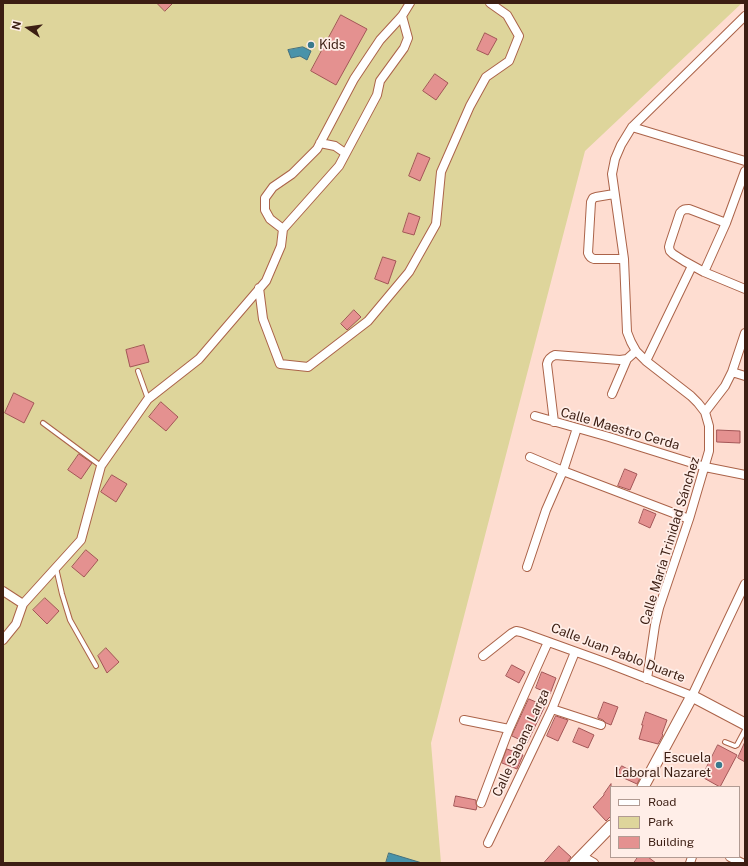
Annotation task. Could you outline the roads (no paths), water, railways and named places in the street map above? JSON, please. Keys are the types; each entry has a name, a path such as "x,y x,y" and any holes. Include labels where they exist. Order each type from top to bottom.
{"street":[{"path":"283,229 270,219 265,210 265,198 273,187 292,174 317,148 354,79 380,40 402,16 410,3"},
{"path":"259,288 263,319 280,364 308,367 368,321 409,272 436,224 441,172 470,106 486,77 509,61 519,36 507,15 490,3"},
{"path":"3,640 16,624 23,604 82,540 101,466 148,399 199,359 266,281 281,246 283,229 339,166 377,95 380,81 404,48 408,38 402,16"},
{"name":"Calle María Trinidad Sánchez","path":"647,679 659,608 710,451 710,438 709,426 705,412 698,403 646,361 636,351 627,332 624,259 612,174 615,159 621,145 632,127 744,18"},
{"path":"632,127 745,161"},
{"path":"320,142 335,146 345,153"},
{"path":"704,272 726,222 745,171"},
{"path":"614,194 596,196 591,202 588,253 591,258 594,259 624,259"},
{"path":"726,222 689,209 685,209 682,211 670,243 670,251 692,266 745,289"},
{"path":"646,361 692,266"},
{"path":"705,412 725,386 732,372 745,333"},
{"path":"612,394 627,359 636,351"},
{"path":"554,422 547,364 548,359 555,355 613,360 627,359"},
{"path":"732,372 745,376"},
{"name":"Calle Maestro Cerda","path":"535,416 705,466 745,475"},
{"path":"527,567 546,510 563,471 577,428"},
{"path":"530,458 689,519"},
{"path":"644,786 692,696 745,584"},
{"path":"3,590 23,604"},
{"name":"Calle Juan Pablo Duarte","path":"483,656 512,633 516,631 521,632 692,696 745,724"},
{"path":"481,802 509,729 548,642"},
{"name":"Calle Sabana Larga","path":"488,843 552,708 575,652"},
{"path":"552,708 601,725"},
{"path":"464,720 509,729"},
{"path":"578,859 610,827"},
{"path":"732,858 742,863"},
{"path":"578,859 594,863"}],"lane":[{"path":"138,371 148,399"},
{"path":"43,424 101,466"},
{"path":"56,568 70,620 96,666"},
{"path":"725,742 735,746 737,745 745,730"}],"water":[{"path":"303,47 311,51 307,60 300,56 291,58 288,50"},
{"path":"389,853 422,863 386,863"}],"place":[{"name":"Kids","path":"311,45"},
{"name":"Escuela Laboral Nazaret","path":"719,765"}]}
